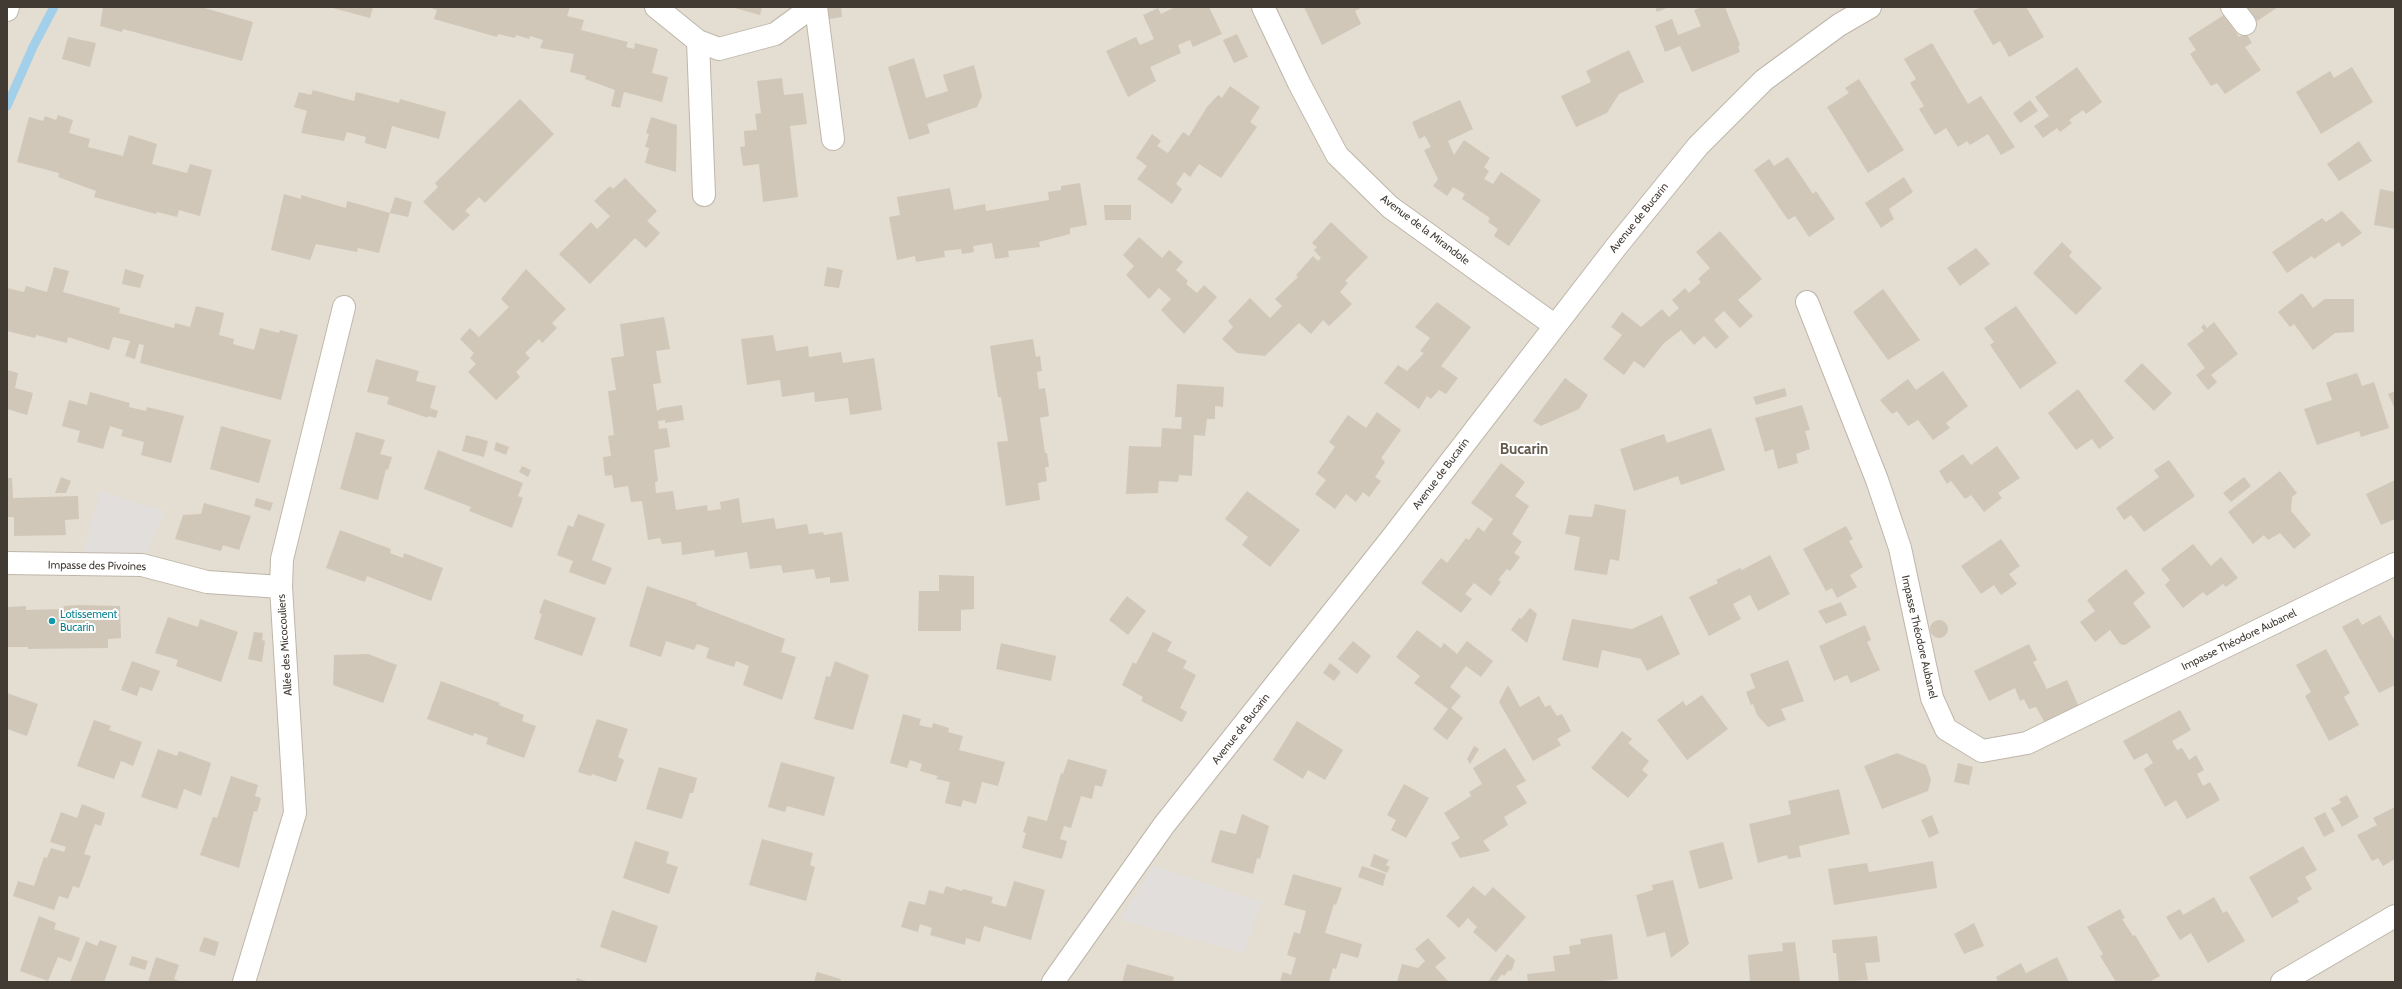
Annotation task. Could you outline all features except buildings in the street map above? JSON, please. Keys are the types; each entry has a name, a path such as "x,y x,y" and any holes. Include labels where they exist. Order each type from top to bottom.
{"street":[{"path":"656,7 698,41 718,49 775,34 805,12 805,7"},
{"path":"816,7 833,139"},
{"name":"Avenue de la Mirandole","path":"1263,7 1299,83 1337,155 1390,207 1554,325"},
{"name":"Avenue de Bucarin","path":"1053,982 1164,825 1391,539 1554,325 1698,146 1764,80 1839,25 1870,7"},
{"path":"698,41 704,195"},
{"name":"Impasse Théodore Aubanel","path":"1807,302 1877,480 1900,548 1932,698 1946,729 1982,751 2027,743 2395,564"},
{"name":"Allée des Micocouliers","path":"244,982 295,813 281,587 282,558 344,307"},
{"name":"Impasse des Pivoines","path":"7,563 142,565 207,582 281,587"},
{"path":"2282,982 2395,916"}],"shaded area":[{"path":"7,7 2395,7 2395,982 7,982"},
{"path":"100,491 165,511 142,565 79,566"},
{"path":"1153,865 1262,902 1244,953 1120,920"}],"waterway":[{"path":"7,106 33,47 54,7"}],"place":[{"name":"Lotissement Bucarin","path":"52,621"}],"district":[{"name":"Bucarin","path":"1524,450"}]}
